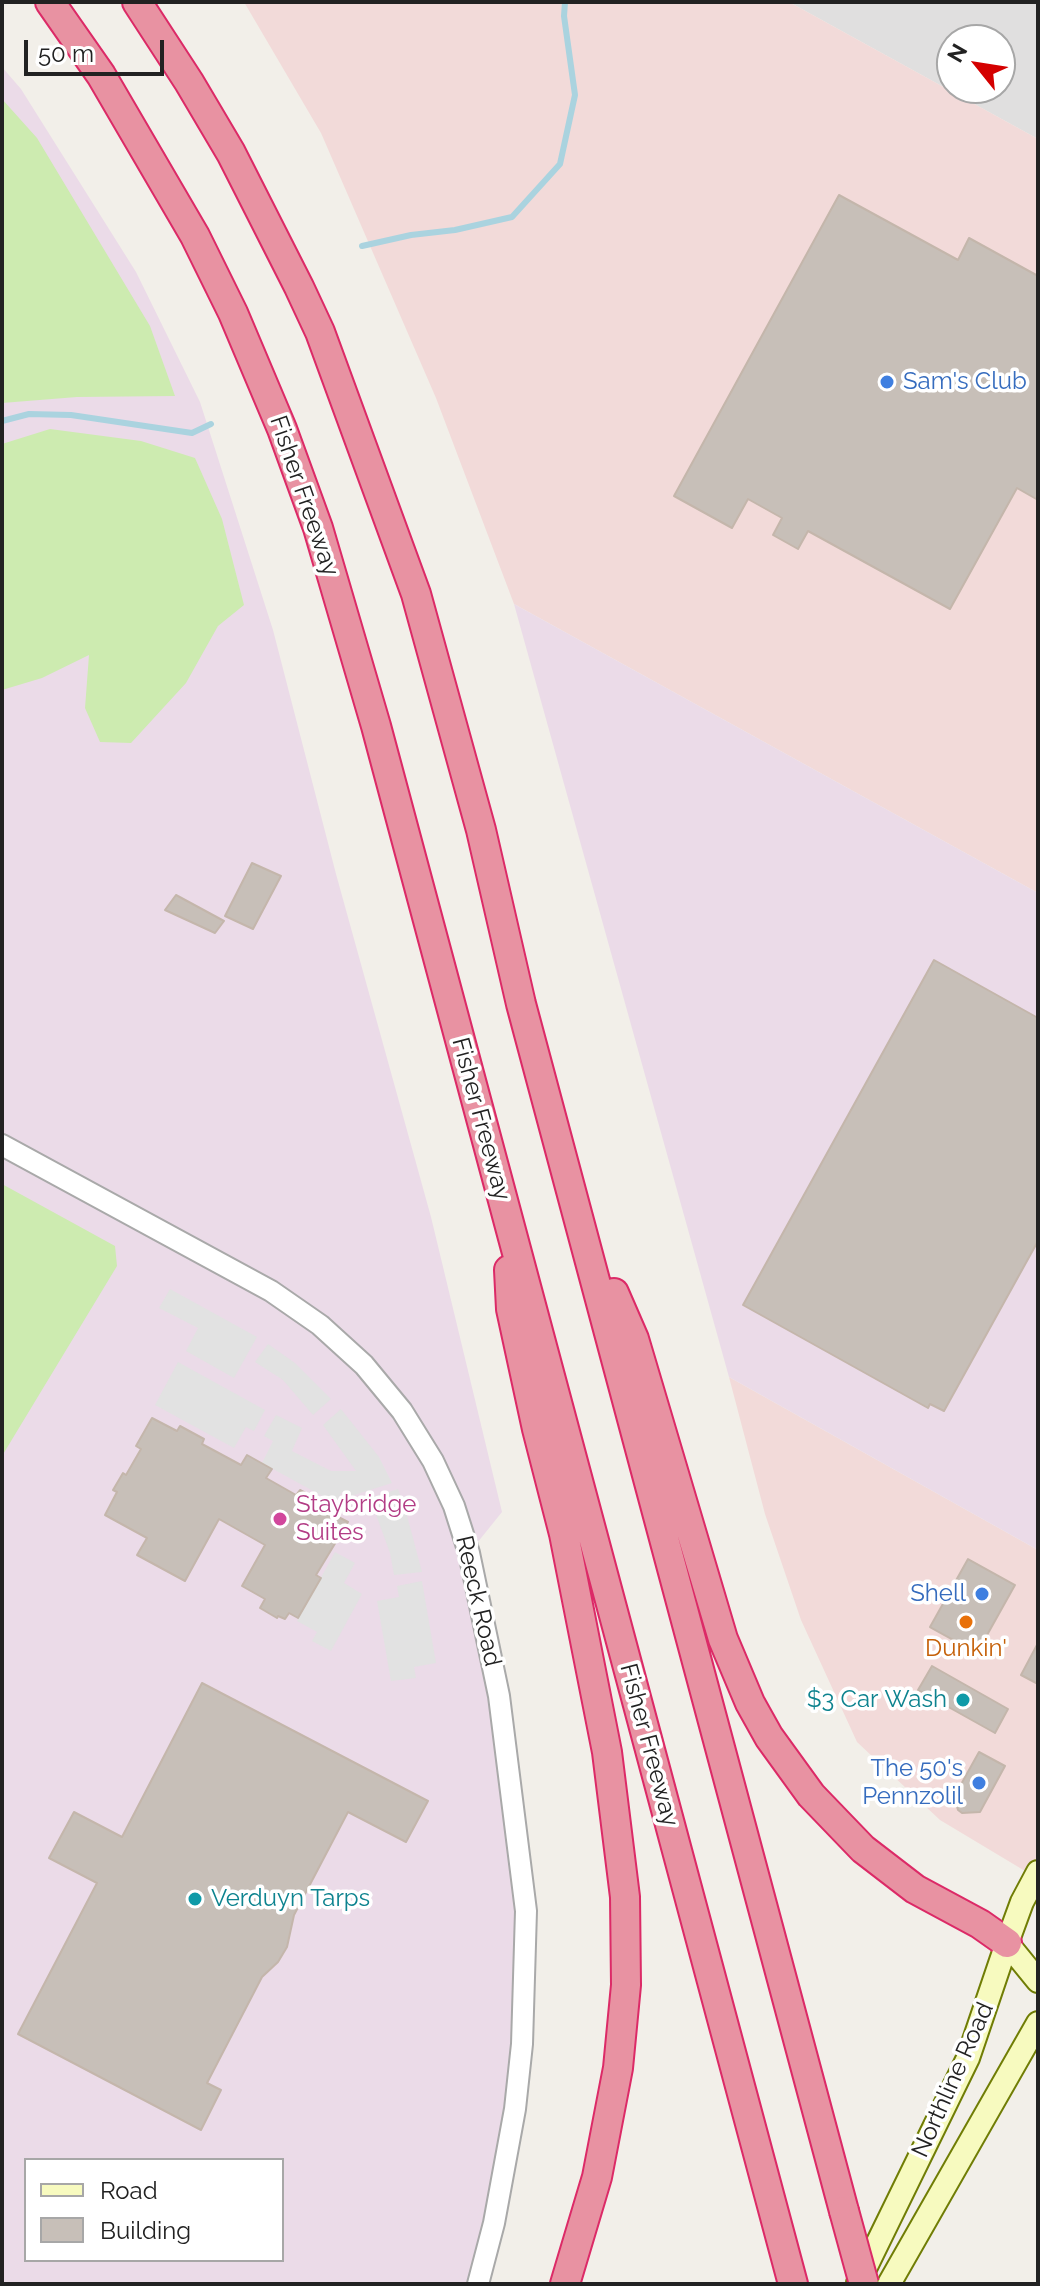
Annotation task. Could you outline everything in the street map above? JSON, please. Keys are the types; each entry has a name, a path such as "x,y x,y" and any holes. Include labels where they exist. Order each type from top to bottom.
{"highway":[{"name":"Fisher Freeway","path":"50,2 101,75 195,236 233,313 282,429 318,528 353,643 793,2284"},
{"path":"137,2 189,82 261,208 320,332 416,594 481,830 521,1004 864,2284"},
{"path":"575,1202 634,1339 723,1639 750,1703 769,1737 811,1795 863,1849 915,1889 980,1924 1007,1943"},
{"path":"506,1213 511,1309 564,1534 607,1752 626,1910 626,1985 618,2068 597,2177 565,2284"}],"main road":[{"name":"Northline Road","path":"858,2284 968,2058 1022,1902 1038,1872"},
{"path":"1007,1943 1038,1956"},
{"path":"1007,1943 1038,1981"},
{"name":"Northline Road","path":"889,2284 1038,2023"}],"street":[{"name":"Reeck Road","path":"2,1145 271,1291 320,1325 364,1365 402,1411 433,1461 454,1506 469,1553 499,1696 526,1911 522,2044 515,2109 497,2210 478,2284"}],"shaded area":[{"path":"244,2 789,2 936,83 936,104 974,104 1038,139 1038,893 514,604 436,398 321,133"},
{"path":"789,2 1038,2 1038,139 974,104 1016,104 1016,24 936,24 936,83"},
{"path":"2,67 21,89 136,272 200,402 273,630 336,874 431,1217 502,1512 469,1553 499,1696 526,1978 478,2284 2,2284"},
{"path":"514,604 1038,893 1038,1550 729,1377"},
{"path":"170,1289 257,1337 234,1378 186,1351 198,1328 159,1308"},
{"path":"268,1344 295,1363 331,1399 313,1415 283,1380 255,1362"},
{"path":"178,1362 265,1410 254,1431 246,1427 234,1448 155,1405"},
{"path":"729,1377 1038,1550 1038,1872 1035,1877 940,1820 857,1742 801,1620 765,1514"},
{"path":"341,1409 379,1457 392,1483 351,1496 342,1492 335,1503 262,1463 273,1441 264,1436 276,1415 302,1428 292,1451 331,1471 356,1471 323,1425"},
{"path":"398,1489 422,1572 394,1575 390,1553 370,1498"},
{"path":"335,1552 355,1563 344,1583 362,1594 331,1651 312,1641 317,1632 297,1621"},
{"path":"422,1581 436,1663 414,1667 416,1678 391,1681 377,1601 399,1597 397,1586"}],"green space":[{"path":"2,99 37,138 150,326 175,396 77,397 2,403"},
{"path":"50,429 141,441 195,458 222,519 244,605 218,626 186,683 131,743 100,742 85,708 89,655 42,678 2,690 2,444"},
{"path":"2,1184 115,1246 117,1266 2,1456"}],"building":[{"name":"Sam's Club","path":"839,195 958,260 969,238 1038,276 1038,500 1017,488 950,609 808,531 798,549 773,535 782,518 748,499 732,528 674,496"},
{"path":"252,863 281,876 253,929 225,916"},
{"path":"176,895 224,921 215,933 165,910"},
{"path":"934,960 1038,1018 1038,1241 944,1411 930,1404 928,1408 743,1305"},
{"name":"Staybridge Suites","path":"152,1418 177,1431 180,1426 204,1439 202,1444 241,1465 247,1455 272,1469 266,1478 296,1495 300,1490 324,1503 321,1508 348,1522 316,1575 321,1578 298,1618 289,1613 285,1619 277,1618 260,1608 265,1599 242,1586 265,1545 219,1519 185,1581 137,1555 147,1538 105,1515 117,1492 113,1490 141,1449 136,1446"},
{"path":"968,1559 1015,1585 977,1653 930,1627"},
{"path":"1038,1643 1038,1684 1021,1675"},
{"name":"$3 Car Wash","path":"932,1666 1008,1709 995,1733 918,1690"},
{"name":"Verduyn Tarps","path":"202,1683 428,1801 406,1842 348,1812 294,1915 287,1947 278,1962 262,1977 207,2083 221,2090 201,2130 18,2034 97,1883 49,1858 74,1812 122,1837"},
{"name":"The 50's Pennzolil","path":"979,1752 1005,1766 980,1812 962,1813 954,1797"}],"waterway":[{"path":"362,246 512,217 560,164 575,95 564,16 565,2"},
{"path":"2,421 29,414 71,415 192,433 211,424"}],"place":[{"name":"Sam's Club","path":"887,382"},
{"name":"Staybridge Suites","path":"280,1519"},
{"name":"Shell","path":"982,1594"},
{"name":"Dunkin'","path":"966,1622"},
{"name":"$3 Car Wash","path":"963,1700"},
{"name":"The 50's Pennzolil","path":"979,1783"},
{"name":"Verduyn Tarps","path":"195,1899"}]}
